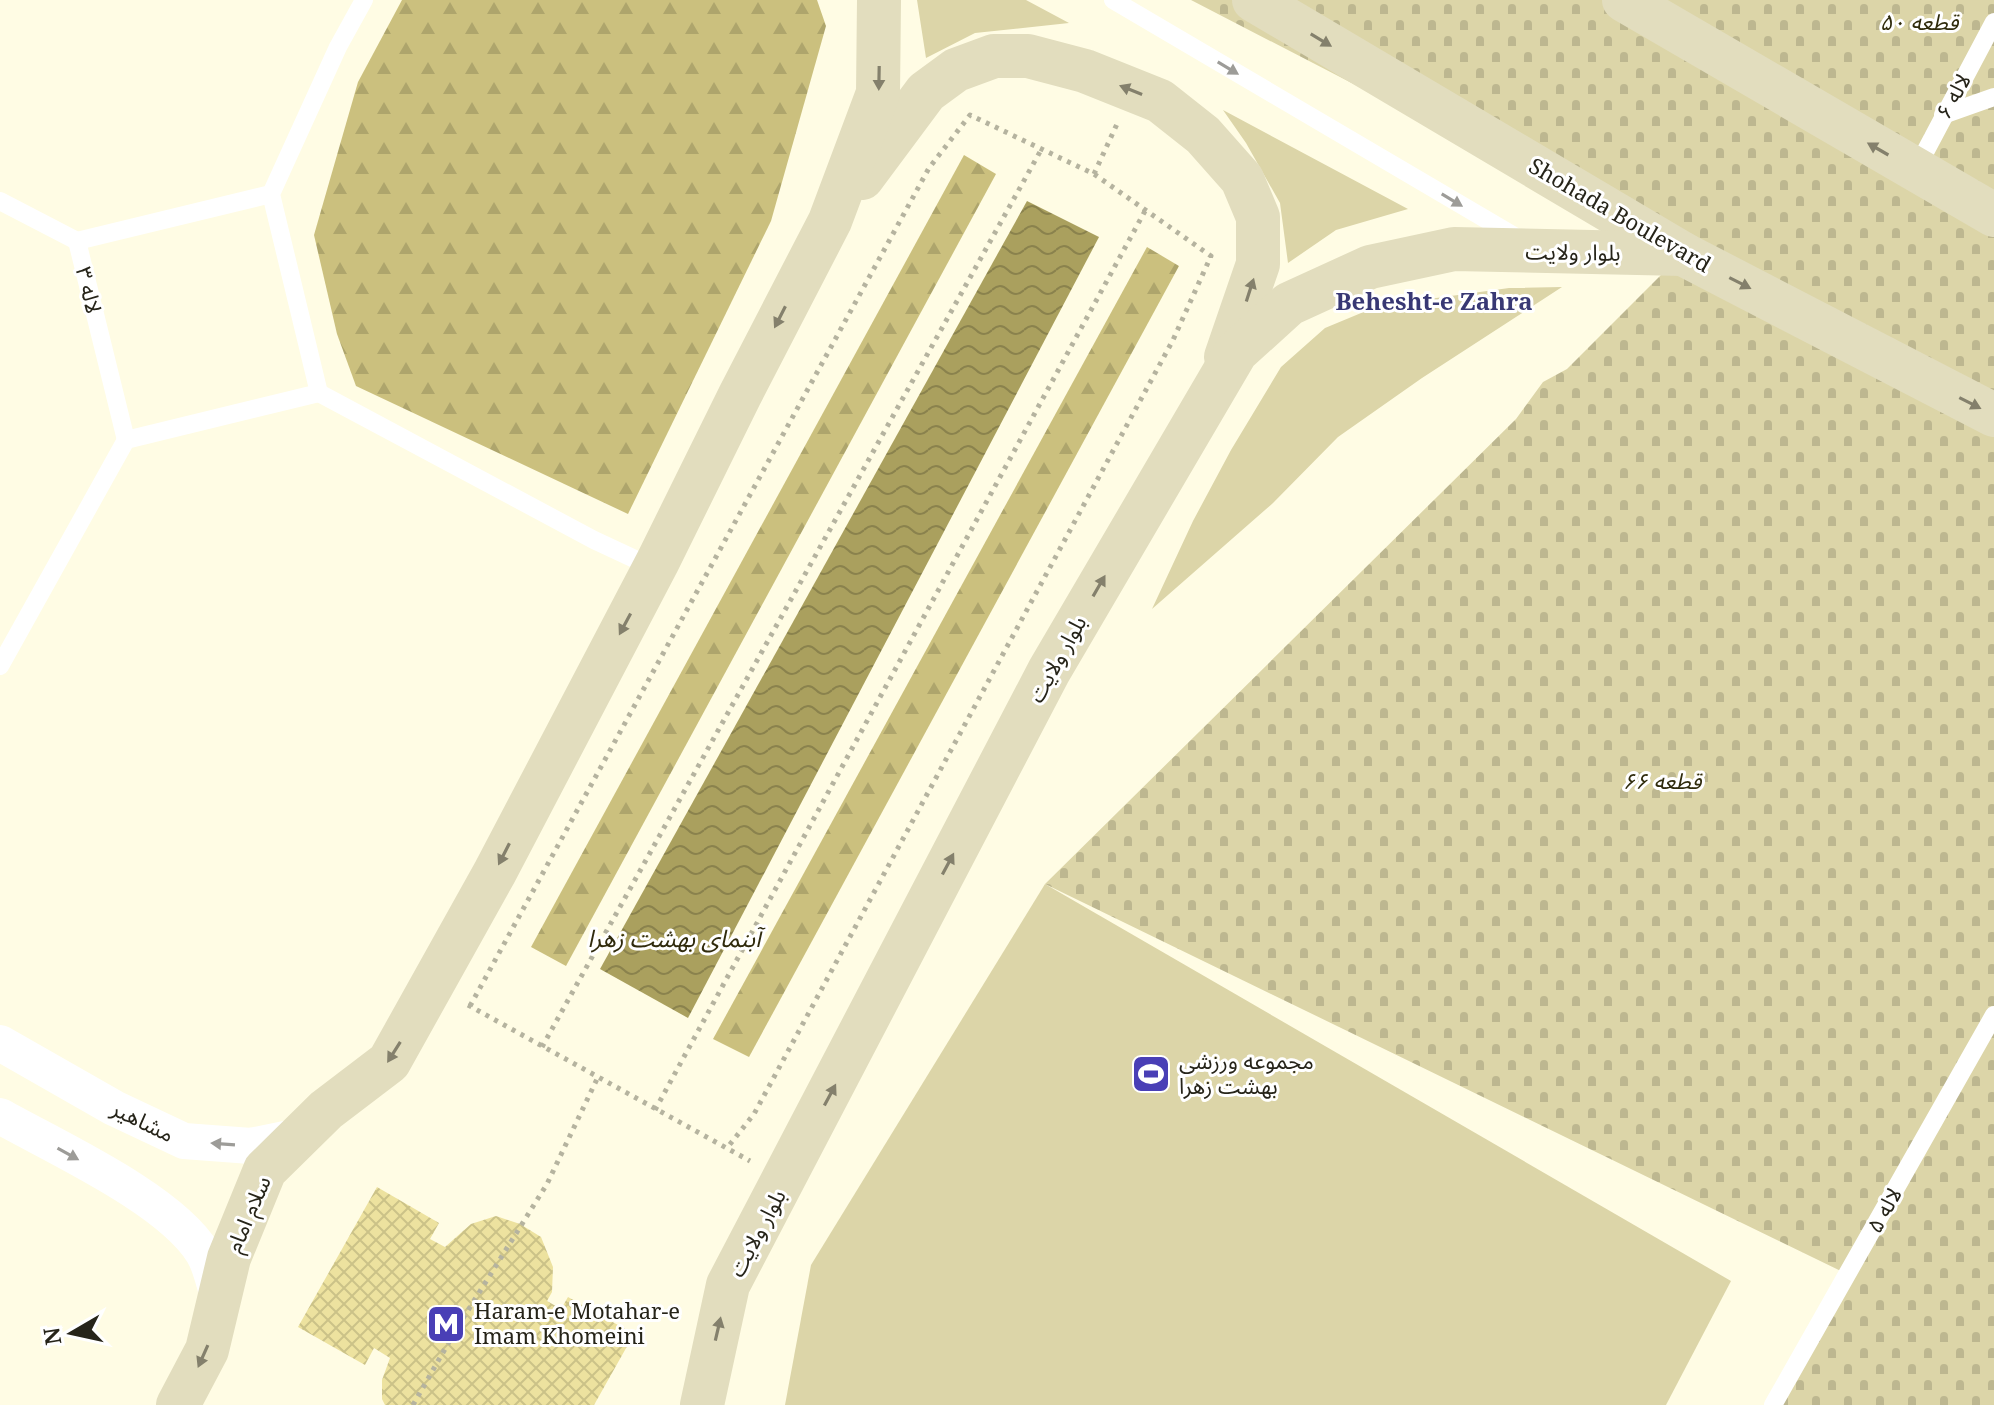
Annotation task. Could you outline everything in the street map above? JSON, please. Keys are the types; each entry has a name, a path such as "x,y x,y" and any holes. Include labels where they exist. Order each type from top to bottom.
{"street":[{"path":"432,984 495,872 654,568 830,221 878,93 879,0"},
{"name":"Shohada Boulevard","path":"1254,0 1683,254 1994,415"},
{"path":"1624,0 1994,215"},
{"path":"830,221 926,92 956,70 994,56 1028,56 1085,71 1160,101 1203,135 1242,179 1258,217 1258,264 1214,390"},
{"name":"بلوار ولایت","path":"702,1405 728,1285 1049,671 1236,352 1289,304 1370,267 1454,249 1683,254"},
{"name":"سلام امام","path":"178,1405 207,1350 229,1258 265,1170 326,1110 389,1062 432,984"},
{"name":"مشاهیر","path":"0,1043 114,1108 184,1141 251,1146 300,1136"},
{"path":"0,1116 140,1194 184,1228 204,1255 219,1299"}],"lane":[{"path":"319,393 271,194 338,47 364,0"},
{"path":"1113,0 1538,251"},
{"name":"لاله ۶","path":"1915,171 1994,22"},
{"path":"1943,115 1994,97"},
{"name":"لاله ۳","path":"126,440 77,241 271,194"},
{"path":"0,201 77,241"},
{"path":"0,666 126,440 319,393 594,540 654,568"},
{"name":"لاله ۵","path":"1773,1405 1994,1015"}],"path":[{"path":"1094,174 1133,91"},
{"path":"470,1006 929,168 970,115 1094,174 1211,256 1173,340 754,1114 727,1148"},
{"path":"542,1047 1041,150"},
{"path":"655,1110 1145,211"},
{"path":"432,984 597,1079 785,1180"},
{"path":"413,1405 464,1315 547,1184 597,1079"}],"green space":[{"path":"402,0 817,0 826,26 771,221 628,514 356,386 337,334 314,235 358,82"},
{"path":"917,0 1026,0 1069,23 975,33 926,58"},
{"name":"قطعه ۶۶","path":"1191,0 1994,0 1994,1405 1775,1405 1847,1274 1045,884 1516,419 1543,382 1567,369 1682,254"},
{"path":"1223,110 1408,209 1336,230 1288,263 1280,203"},
{"path":"964,155 996,174 566,966 531,947"},
{"path":"1147,247 1179,266 749,1057 713,1039"},
{"path":"1562,287 1338,437 1273,503 1152,609 1193,521 1281,367 1325,328 1378,306 1509,288"},
{"name":"مجموعه ورزشی بهشت زهرا","path":"1045,884 1731,1281 1666,1405 785,1405 811,1265"}],"water":[{"name":"آبنمای بهشت زهرا","path":"1027,201 1099,237 688,1018 600,969"}],"building":[{"path":"377,1187 439,1223 430,1239 445,1247 471,1224 496,1216 520,1224 541,1237 553,1267 552,1292 547,1301 561,1309 568,1297 634,1334 594,1405 385,1405 382,1380 390,1358 374,1348 365,1365 298,1327"}],"place":[{"name":"مجموعه ورزشی بهشت زهرا","path":"1151,1074"},
{"name":"Haram-e Motahar-e Imam Khomeini","path":"446,1324"}],"district":[{"name":"Behesht-e Zahra","path":"1434,302"}],"park label":[{"name":"قطعه ۵۰","path":"1919,22"}]}
